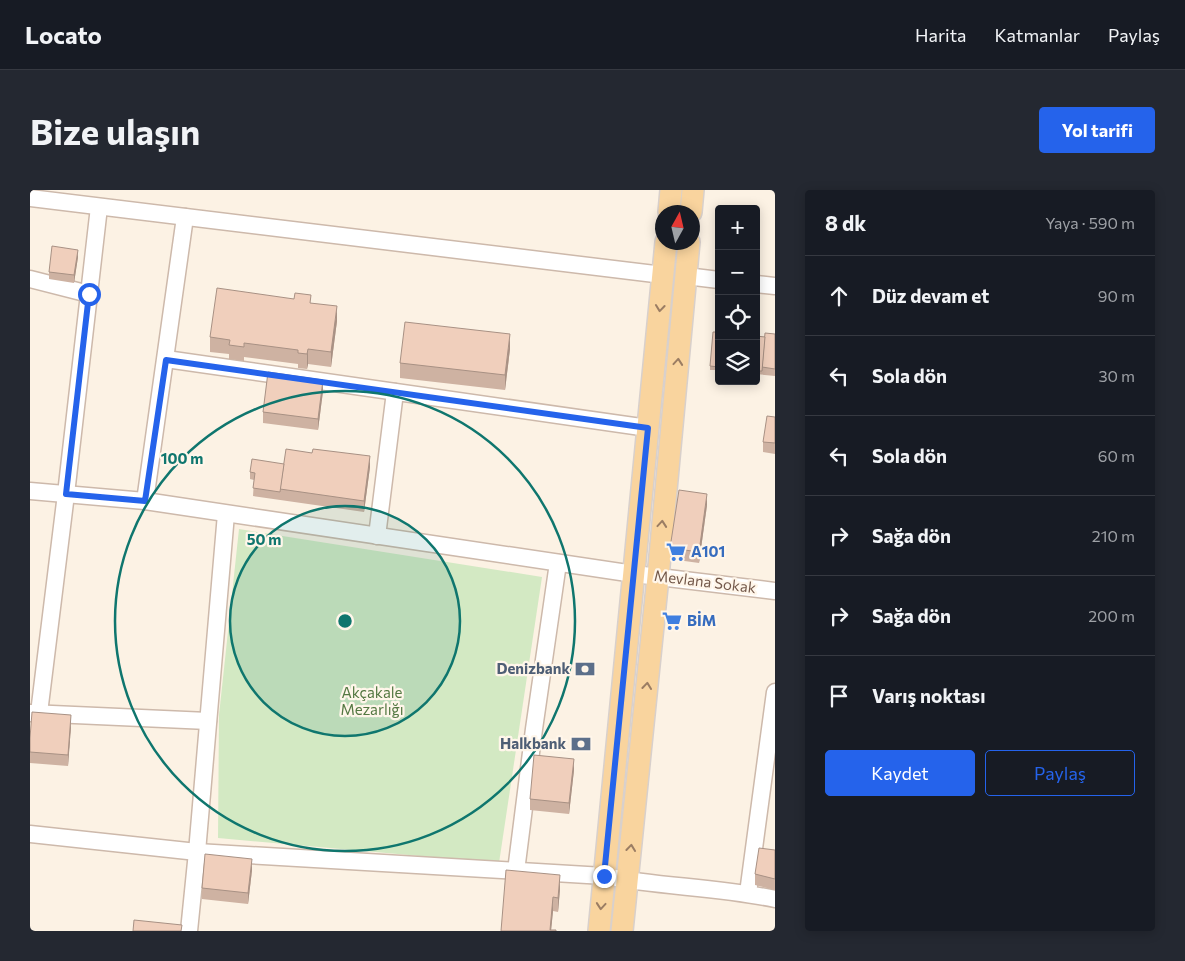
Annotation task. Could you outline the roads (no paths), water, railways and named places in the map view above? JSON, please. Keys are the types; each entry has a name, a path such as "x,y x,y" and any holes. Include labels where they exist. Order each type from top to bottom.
{"main road":[{"path":"670,205 671,190"},
{"path":"692,205 693,190"},
{"path":"599,931 665,250"},
{"path":"622,931 688,250"}],"street":[{"path":"30,198 663,275"},
{"path":"99,207 66,494 34,713 208,721"},
{"path":"145,501 185,217"},
{"path":"686,276 715,280"},
{"path":"30,279 89,294"},
{"path":"760,284 775,286"},
{"path":"166,360 648,428"},
{"path":"377,536 395,392"},
{"name":"Mevlana Sokak","path":"30,491 145,501 634,574 775,591"},
{"path":"189,931 226,514"},
{"path":"516,871 558,562"},
{"path":"748,893 775,692"},
{"path":"30,834 197,852 604,876 627,881 748,893 775,899"}],"place":[{"name":"A101","path":"676,552"},
{"name":"BİM","path":"672,621"},
{"name":"Denizbank","path":"585,669"},
{"name":"Halkbank","path":"581,744"}],"park label":[{"name":"Akçakale Mezarlığı","path":"372,702"}]}
